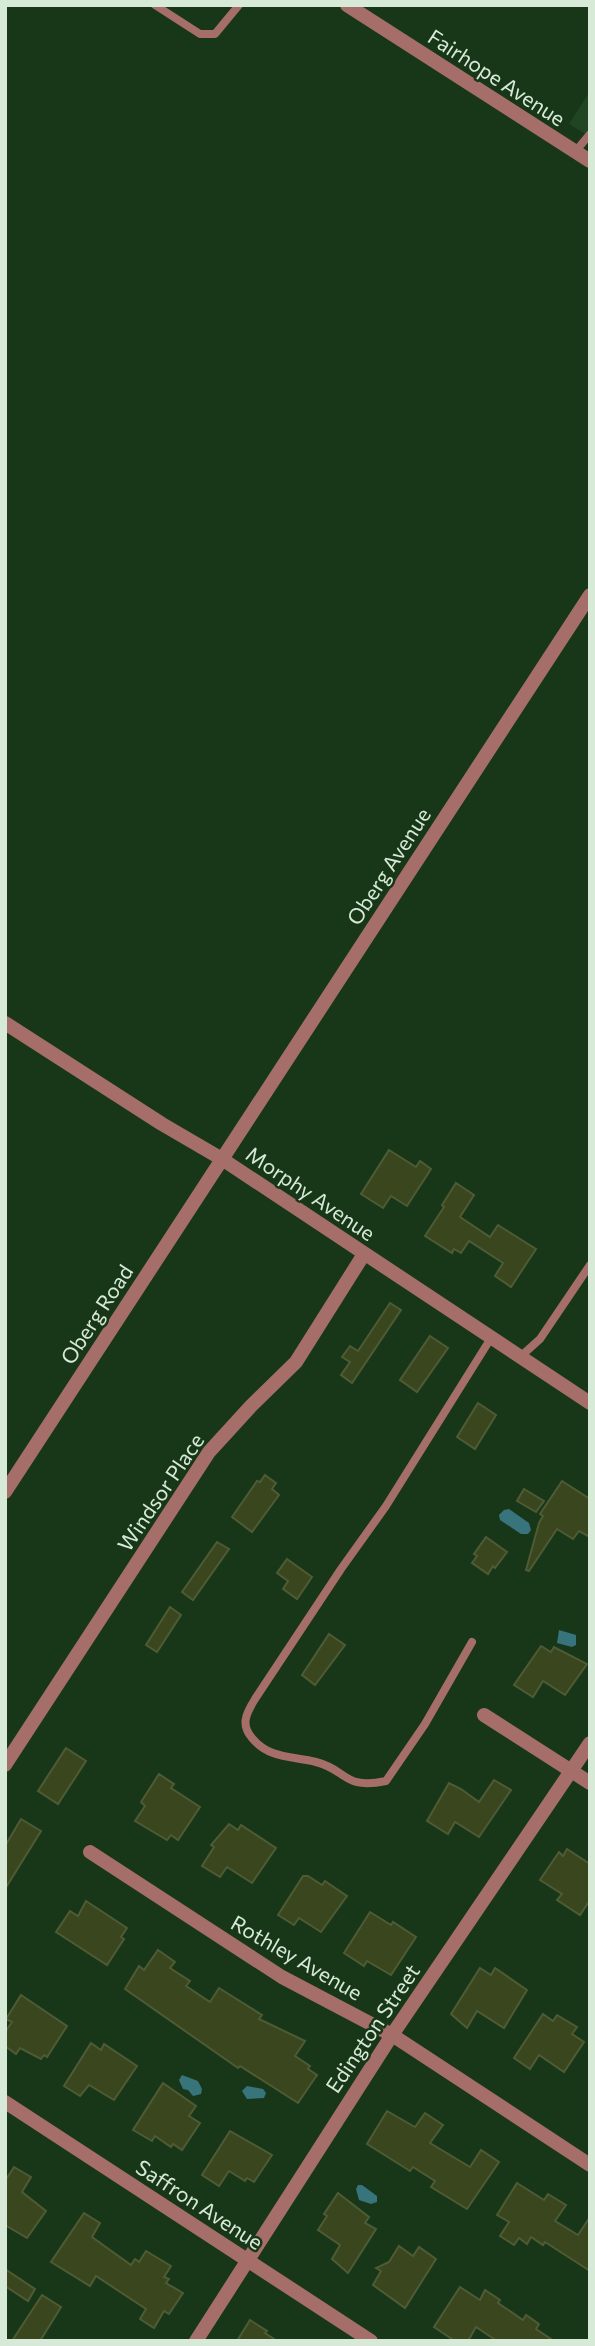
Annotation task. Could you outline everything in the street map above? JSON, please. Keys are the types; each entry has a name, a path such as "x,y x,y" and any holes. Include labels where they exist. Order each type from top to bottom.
{"street":[{"name":"Fairhope Avenue","path":"348,5 590,160"},
{"name":"Oberg Avenue","path":"222,1160 590,595"},
{"name":"Morphy Avenue","path":"5,1023 222,1160 590,1403"},
{"name":"Oberg Road","path":"5,1492 222,1160"},
{"name":"Windsor Place","path":"5,1765 209,1452 251,1406 296,1363 363,1254"},
{"path":"484,1715 590,1783"},
{"name":"Edington Street","path":"196,2341 392,2035 590,1743"},
{"name":"Rothley Avenue","path":"90,1852 282,1977 392,2035 590,2165"},
{"name":"Saffron Avenue","path":"5,2102 371,2341"}],"lane":[{"path":"155,5 200,34 215,34 239,5"},
{"path":"575,152 590,134"},
{"path":"520,1357 540,1339 590,1265"},
{"path":"472,1642 425,1724 386,1781 368,1785 347,1780 328,1766 316,1762 278,1756 258,1747 246,1731 245,1719 255,1699 386,1506 491,1338"}],"shaded area":[{"path":"590,91 590,137 569,124"}],"water":[{"path":"509,1509 529,1523 531,1530 528,1534 521,1534 500,1520 499,1515"},
{"path":"559,1630 576,1635 576,1645 572,1647 557,1643"},
{"path":"182,2075 198,2081 201,2094 193,2096 183,2089 179,2080"},
{"path":"247,2086 263,2089 266,2093 264,2098 247,2099 242,2091"},
{"path":"358,2185 377,2196 377,2202 371,2204 359,2200 356,2189"}],"building":[{"path":"389,1150 416,1167 420,1161 431,1169 407,1206 391,1196 383,1208 361,1194"},
{"path":"456,1183 474,1195 460,1217 490,1237 498,1225 536,1249 511,1287 495,1276 503,1263 469,1241 461,1253 454,1249 452,1253 425,1236"},
{"path":"390,1303 401,1310 352,1383 341,1375 350,1362 342,1357 350,1346 358,1351"},
{"path":"430,1336 448,1348 417,1392 400,1380"},
{"path":"478,1403 496,1415 475,1449 457,1437"},
{"path":"265,1475 276,1483 272,1489 279,1495 252,1532 232,1517 257,1481 260,1482"},
{"path":"562,1481 590,1499 590,1537 579,1531 573,1539 557,1529 529,1571 526,1570 543,1516 540,1514"},
{"path":"524,1489 544,1501 536,1512 517,1501"},
{"path":"486,1537 507,1552 488,1574 472,1563 477,1556 474,1554"},
{"path":"217,1542 229,1549 193,1600 182,1592"},
{"path":"287,1559 312,1577 297,1599 283,1589 288,1581 277,1573"},
{"path":"170,1607 181,1615 157,1652 146,1645"},
{"path":"329,1634 345,1645 315,1685 302,1675"},
{"path":"541,1646 551,1652 554,1647 587,1664 565,1695 543,1681 533,1697 514,1685"},
{"path":"66,1748 86,1761 58,1804 38,1791"},
{"path":"159,1774 174,1784 171,1788 200,1807 178,1840 171,1835 167,1840 135,1821 145,1806 141,1802"},
{"path":"494,1780 511,1790 479,1837 455,1822 448,1834 427,1821 449,1783 479,1802"},
{"path":"21,1819 41,1831 5,1889 5,1846"},
{"path":"229,1824 238,1830 241,1825 276,1848 252,1883 227,1867 220,1877 202,1866 214,1847 211,1845"},
{"path":"567,1849 590,1864 590,1900 580,1915 557,1900 562,1894 540,1880 559,1852 563,1856"},
{"path":"303,1876 308,1876 322,1885 325,1881 347,1896 321,1932 299,1918 294,1925 278,1915"},
{"path":"86,1901 127,1928 121,1937 124,1939 107,1965 56,1932 70,1911 78,1916"},
{"path":"370,1912 391,1925 393,1922 416,1937 391,1975 367,1961 364,1966 344,1953"},
{"path":"158,1950 175,1962 170,1968 190,1981 186,1986 210,2002 219,1988 262,2015 259,2019 305,2041 295,2056 310,2066 308,2069 317,2075 298,2103 240,2066 238,2068 125,1989 139,1966 144,1970"},
{"path":"480,1968 491,1975 495,1968 527,1990 504,2028 477,2011 467,2028 451,2014"},
{"path":"21,1995 67,2026 47,2057 44,2055 41,2059 20,2048 16,2054 5,2046 5,2032 12,2022 6,2019"},
{"path":"543,2014 553,2021 557,2015 577,2027 572,2034 584,2042 564,2072 539,2055 530,2069 514,2058"},
{"path":"91,2043 101,2050 104,2044 137,2066 114,2100 89,2085 80,2096 64,2086"},
{"path":"163,2083 196,2106 189,2116 200,2123 182,2150 173,2144 171,2147 155,2136 152,2141 133,2130"},
{"path":"387,2111 415,2127 425,2113 443,2125 430,2143 470,2167 481,2150 499,2162 467,2209 431,2187 435,2181 413,2167 410,2171 367,2144"},
{"path":"230,2131 272,2155 254,2182 247,2178 245,2181 229,2171 219,2186 202,2175"},
{"path":"14,2167 31,2177 22,2192 46,2211 27,2238 5,2225 5,2181"},
{"path":"517,2183 544,2200 548,2194 566,2205 555,2221 578,2235 590,2217 590,2271 545,2242 543,2245 531,2237 527,2244 519,2238 514,2245 500,2236 509,2222 497,2215"},
{"path":"338,2193 369,2217 365,2223 376,2229 348,2273 332,2259 340,2245 318,2230 327,2216 324,2214"},
{"path":"84,2213 100,2223 92,2237 131,2265 135,2259 139,2262 146,2251 171,2266 164,2277 169,2279 166,2283 183,2293 169,2314 164,2311 154,2328 140,2319 146,2309 96,2276 90,2286 51,2262"},
{"path":"399,2246 413,2256 419,2247 436,2259 405,2308 373,2285 381,2271 376,2268 389,2262"},
{"path":"5,2269 35,2289 28,2301 5,2286"},
{"path":"460,2287 480,2300 485,2290 500,2300 498,2303 523,2320 526,2315 539,2324 536,2329 554,2341 497,2341 476,2327 468,2341 455,2341 434,2327"},
{"path":"42,2295 61,2307 40,2341 12,2341"},
{"path":"250,2320 267,2331 265,2333 277,2341 237,2341"}]}
